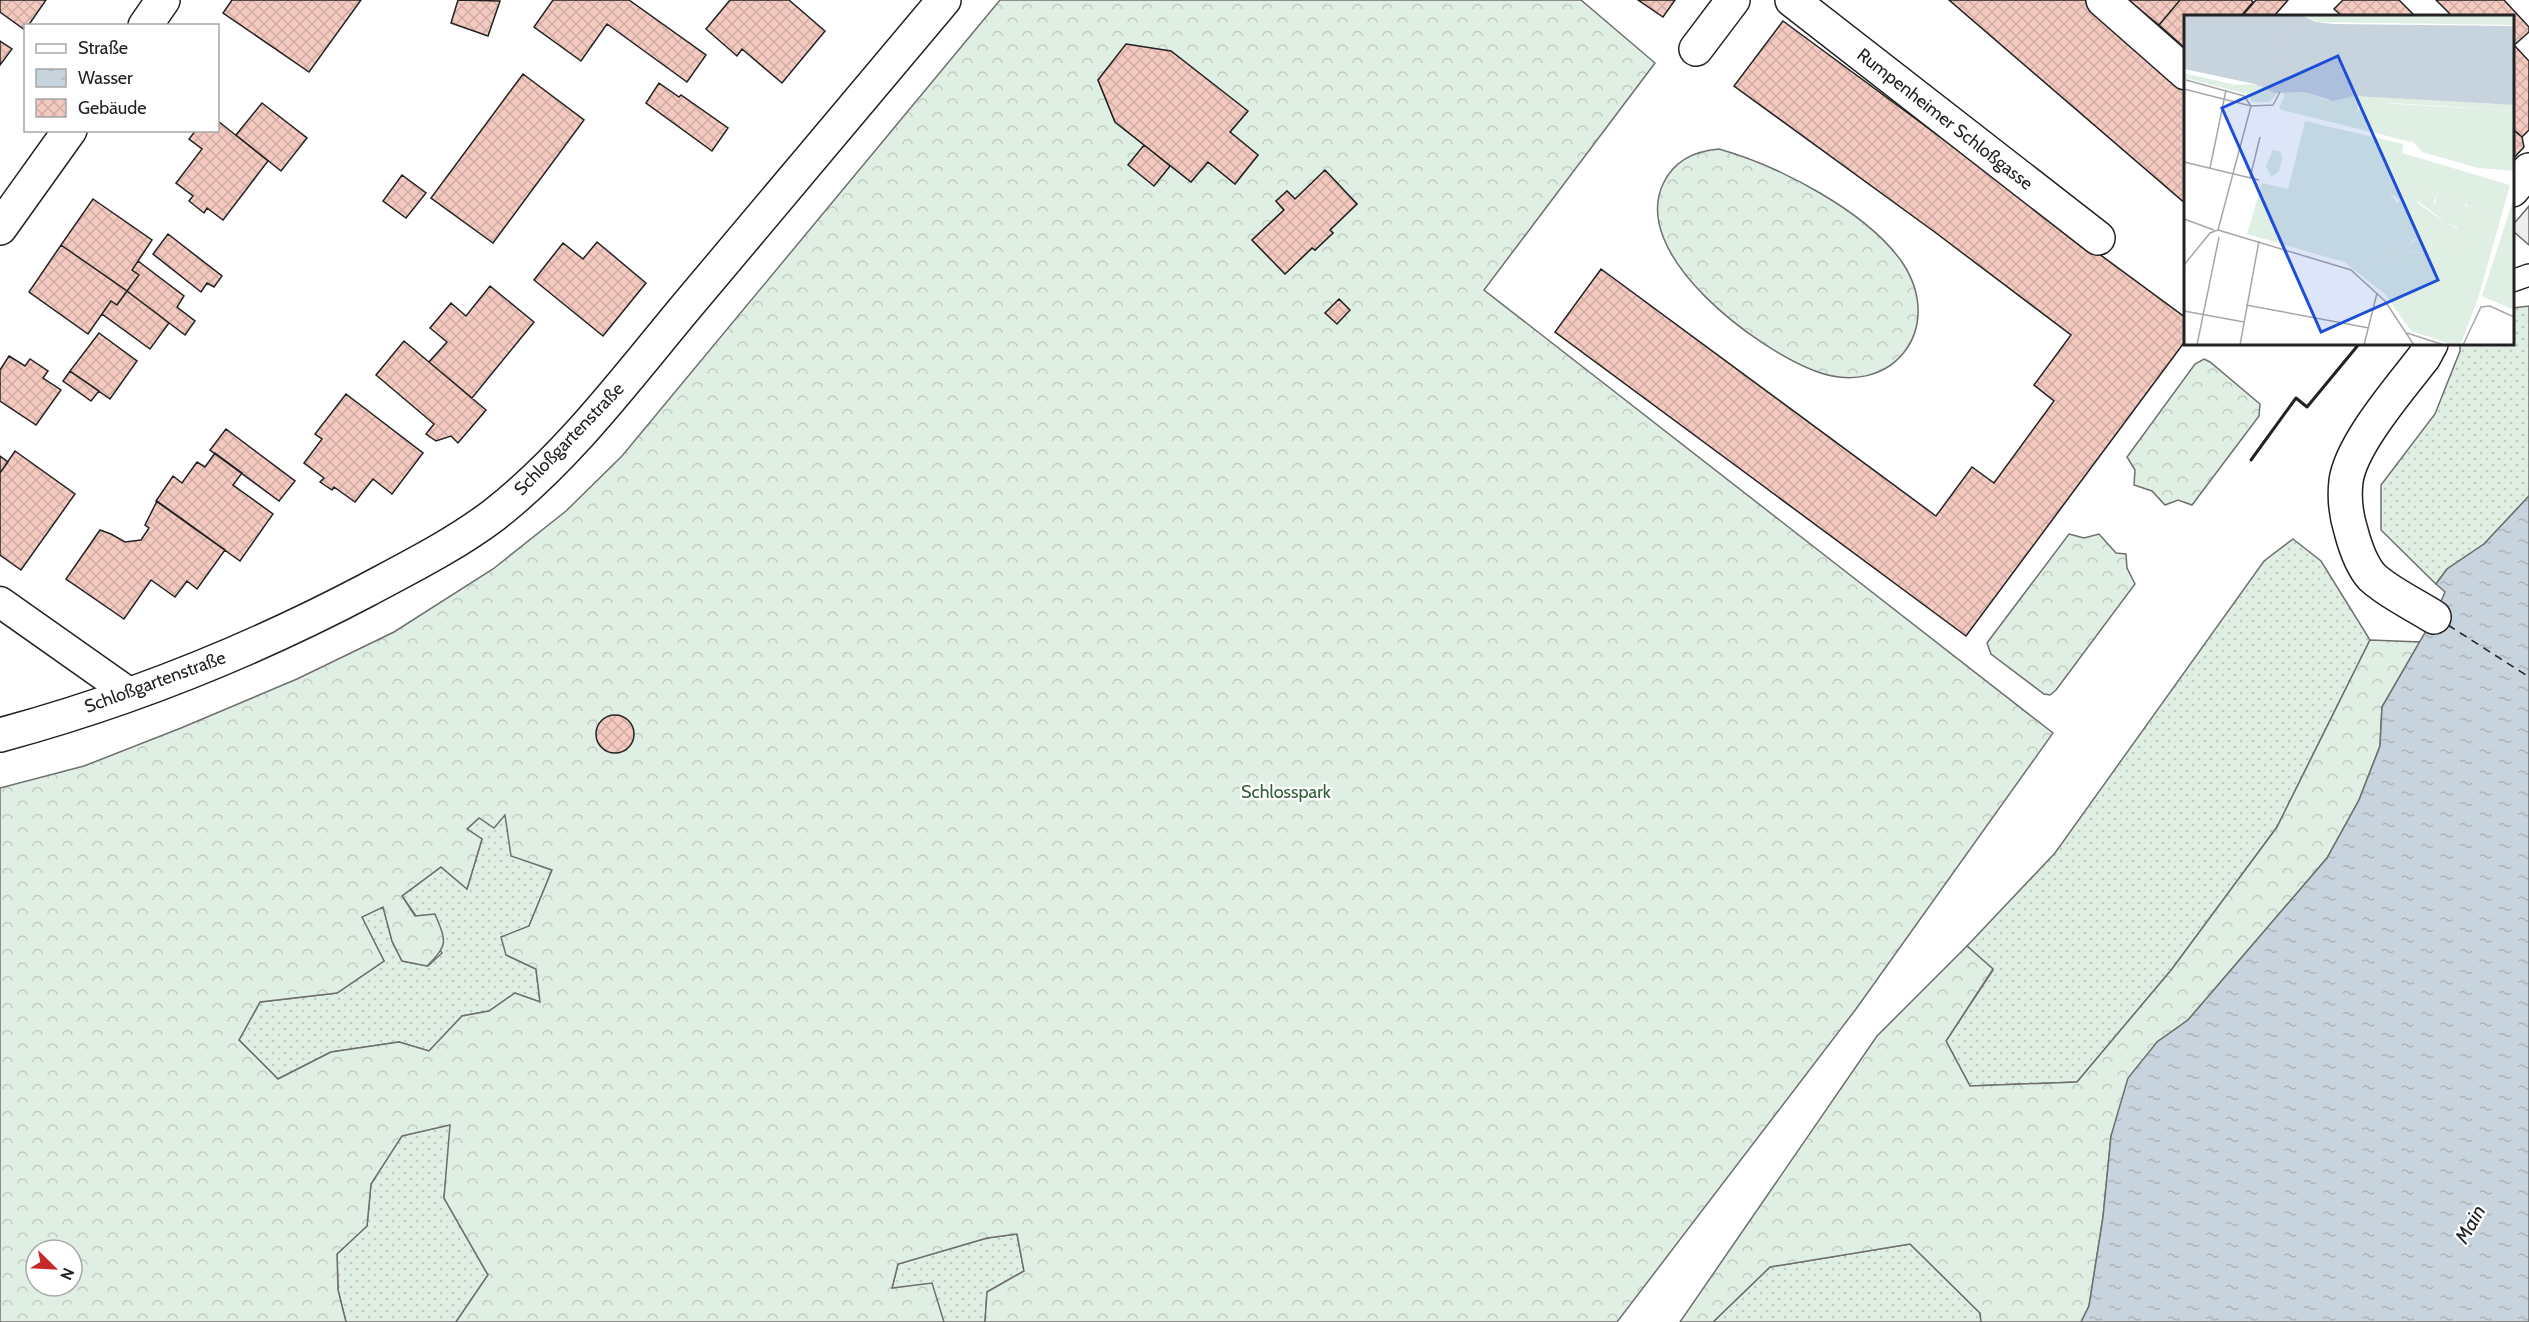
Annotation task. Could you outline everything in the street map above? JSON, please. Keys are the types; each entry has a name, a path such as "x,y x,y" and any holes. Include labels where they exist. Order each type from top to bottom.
{"street":[{"path":"146,24 163,0"},
{"name":"Schloßgartenstraße","path":"0,735 129,693 219,659 343,602 462,538 523,490 589,423 944,0"},
{"path":"1696,49 1733,0"},
{"name":"Rumpenheimer Schloßgasse","path":"1792,0 2098,238"},
{"path":"2103,0 2184,71"},
{"path":"0,228 69,132"},
{"path":"2514,187 2529,170"},
{"path":"2430,345 2353,457 2346,480 2346,500 2347,519 2354,543 2372,576 2434,617"},
{"path":"0,602 129,693"}],"lane":[{"path":"2514,280 2529,275"}],"green space":[{"name":"Schlosspark","path":"1000,0 1581,0 1655,63 1484,290 2053,733 1856,1009 1617,1322 985,1322 987,1292 1024,1271 1017,1234 987,1238 898,1264 892,1288 932,1283 944,1322 456,1322 488,1275 444,1198 450,1125 402,1136 371,1184 367,1226 337,1254 338,1290 346,1322 0,1322 0,788 84,766 181,728 297,679 394,632 493,569 566,511 622,456","holes":["1126,45 1247,112 1230,132 1258,155 1235,184 1208,162 1191,182 1115,122 1098,80","1325,171 1357,204 1330,230 1333,233 1315,250 1312,248 1285,274 1252,240 1284,210 1276,201 1287,191 1295,199","505,815 511,856 552,870 529,926 501,937 506,955 536,969 540,1002 515,993 489,1011 462,1016 429,1051 399,1042 331,1052 278,1079 239,1040 260,1002 337,993 384,961 362,917 383,907 392,941 402,961 427,966 439,953 443,942 435,914 415,916 402,896 441,867 467,889 482,839 467,829 479,818 494,828"]},
{"path":"1719,149 1768,167 1820,193 1867,225 1902,262 1914,287 1918,311 1914,334 1904,352 1888,367 1867,376 1842,377 1815,371 1791,360 1762,343 1732,321 1704,296 1680,268 1664,239 1658,210 1664,182 1680,162 1702,152"},
{"path":"2529,306 2529,496 2484,544 2447,569 2436,584 2381,530 2381,485 2435,414 2460,351 2460,345 2514,345 2514,308"},
{"path":"2204,359 2260,404 2259,416 2192,505 2178,500 2165,505 2152,491 2134,485 2135,470 2127,457 2195,364"},
{"path":"2069,534 2084,538 2099,534 2116,553 2126,554 2127,568 2135,584 2050,695 2044,694 1991,654 1987,643"},
{"path":"2293,539 2321,561 2370,640 2277,827 2172,969 2077,1082 1970,1086 1946,1041 1993,970 1967,946 2055,853 2264,561"},
{"path":"2370,640 2420,642 2382,707 2380,746 2359,800 2327,858 2188,1020 2157,1042 2111,1136 2103,1217 2089,1306 2081,1322 1981,1322 1980,1313 1910,1244 1770,1267 1713,1322 1680,1322 1877,1036 1967,946 1993,969 1946,1041 1970,1086 2077,1082 2172,969 2277,827"},
{"path":"505,814 538,865 552,870 529,926 506,955 536,969 540,1002 515,993 489,1011 462,1016 429,1051 399,1042 331,1052 278,1079 239,1040 260,1002 337,993 384,961 361,916 383,906 392,941 402,961 428,966 442,953 402,896 441,867 467,889 482,839 467,829 479,818"},
{"path":"451,1124 444,1198 488,1275 456,1322 346,1322 338,1290 337,1254 367,1226 371,1184 401,1136"},
{"path":"1017,1234 1024,1271 987,1292 985,1322 944,1322 892,1288 898,1264 987,1238"},
{"path":"1910,1244 1980,1313 1981,1322 1713,1322 1770,1267"}],"shaded area":[{"path":"2529,206 2529,245 2514,232 2514,224"}],"water":[{"name":"Main","path":"2529,496 2529,1322 2081,1322 2089,1306 2103,1217 2111,1136 2128,1078 2157,1042 2188,1020 2327,858 2359,800 2380,746 2382,707 2434,617 2445,592 2436,584 2447,569 2484,544"}],"building":[{"path":"0,0 46,0 29,24 24,24 24,29 0,12"},
{"path":"232,0 361,0 309,72 223,13"},
{"path":"458,0 500,1 488,36 451,23"},
{"path":"553,0 629,0 706,55 687,82 607,24 581,61 534,27"},
{"path":"730,0 789,0 825,31 782,83 742,49 737,56 706,29"},
{"path":"1638,0 1675,0 1663,17"},
{"path":"1949,0 2086,0 2184,84 2184,202"},
{"path":"2128,0 2180,0 2159,25"},
{"path":"2180,0 2251,0 2253,2 2242,15 2184,15 2184,47 2159,25"},
{"path":"2256,0 2288,0 2275,15 2243,15"},
{"path":"2343,0 2399,0 2414,15 2341,15 2334,9"},
{"path":"2436,0 2504,0 2529,27 2529,32 2514,45 2514,15 2451,15"},
{"path":"1783,21 2184,317 2184,343 1966,636 1555,332 1601,269 1936,516 1972,467 1994,483 2054,401 2034,385 2071,335 1936,233 1734,86"},
{"path":"0,41 12,49 0,65"},
{"path":"1126,44 1171,51 1248,111 1230,132 1258,155 1235,184 1208,162 1191,182 1115,122 1098,80"},
{"path":"2514,45 2529,61 2529,130 2522,137 2514,130"},
{"path":"523,74 584,120 493,243 431,198"},
{"path":"659,83 679,97 681,95 728,128 712,151 646,103"},
{"path":"262,103 307,138 281,171 236,135"},
{"path":"219,122 268,161 223,220 207,208 204,213 189,201 193,196 176,183 202,149 189,139 194,132 219,132"},
{"path":"2514,131 2522,137 2524,147 2514,158"},
{"path":"1144,145 1170,166 1154,186 1128,165"},
{"path":"1325,170 1357,204 1330,230 1333,233 1315,250 1312,248 1285,274 1252,240 1284,210 1276,201 1287,191 1295,199"},
{"path":"402,175 426,193 406,218 383,201"},
{"path":"93,199 152,240 132,270 139,275 127,291 61,245"},
{"path":"168,234 222,276 214,287 207,283 201,292 153,254"},
{"path":"597,242 646,283 603,336 534,280 563,243 583,259"},
{"path":"61,245 127,291 117,305 111,301 88,334 29,292"},
{"path":"138,261 184,296 177,307 195,321 185,335 127,291 139,275 132,270"},
{"path":"490,286 534,322 472,398 429,362 447,342 430,328 451,303 466,316"},
{"path":"127,291 169,323 150,349 102,314 111,301 117,305"},
{"path":"1339,299 1350,310 1337,324 1325,313"},
{"path":"99,333 137,361 110,399 70,371"},
{"path":"404,341 486,410 458,443 451,436 436,441 426,434 434,424 376,375"},
{"path":"9,356 25,366 30,359 48,371 43,378 61,390 36,425 0,401 0,370"},
{"path":"70,371 99,391 91,401 63,381"},
{"path":"346,394 423,453 392,494 373,479 355,502 334,487 332,490 320,482 324,478 304,463 322,439 315,434"},
{"path":"226,429 295,481 279,501 210,450"},
{"path":"15,451 75,494 21,570 0,555 0,473"},
{"path":"215,453 242,473 233,485 273,514 240,561 156,501 173,476 182,483 197,462 205,467"},
{"path":"0,456 8,462 0,473"},
{"path":"157,501 225,550 197,589 187,581 175,597 151,580 124,619 66,579 100,530 125,542 141,540 149,528 145,525"},
{"path":"615,715 622,716 628,721 633,727 633,741 628,747 622,752 615,753 608,752 602,747 597,741 596,734 597,727 602,721 608,716"}],"ferry route":[{"path":"2448,625 2529,677"}],"wall":[{"path":"2251,460 2296,398 2307,407 2358,345"}]}
